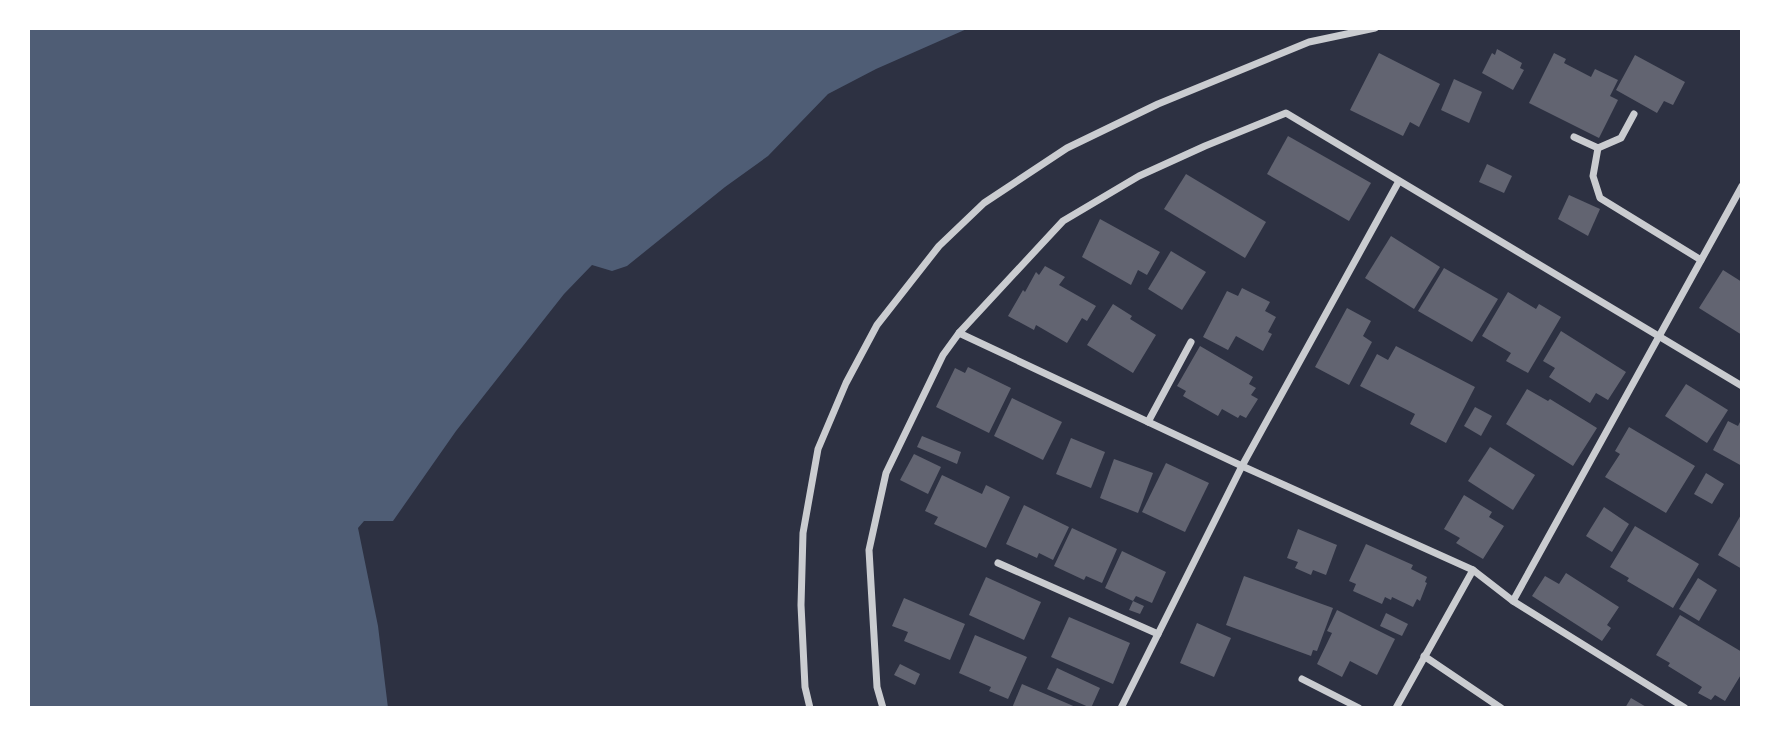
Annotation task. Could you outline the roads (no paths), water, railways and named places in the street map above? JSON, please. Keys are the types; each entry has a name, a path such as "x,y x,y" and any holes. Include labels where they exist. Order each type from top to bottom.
{"street":[{"path":"810,708 805,687 801,605 803,533 818,449 846,383 877,325 939,246 984,203 1067,148 1158,104 1308,42 1375,28"},
{"path":"883,708 877,687 869,550 886,473 943,355 959,333 1063,221 1139,176 1205,145 1286,113 1742,386"},
{"path":"1574,137 1598,148 1621,138 1634,114"},
{"path":"1598,148 1593,176 1600,198 1701,260"},
{"path":"1121,708 1242,466 1399,181"},
{"path":"1513,601 1742,186"},
{"path":"959,333 1242,466 1473,570 1513,601 1685,708"},
{"path":"1148,422 1191,342"},
{"path":"998,563 1158,634"},
{"path":"1396,708 1473,570"},
{"path":"1424,656 1500,708"},
{"path":"1302,679 1359,708"}],"water":[{"path":"28,28 969,28 876,69 828,94 768,156 627,266 612,271 592,265 564,294 456,431 393,521 364,521 358,528 378,626 388,708 28,708"}]}
